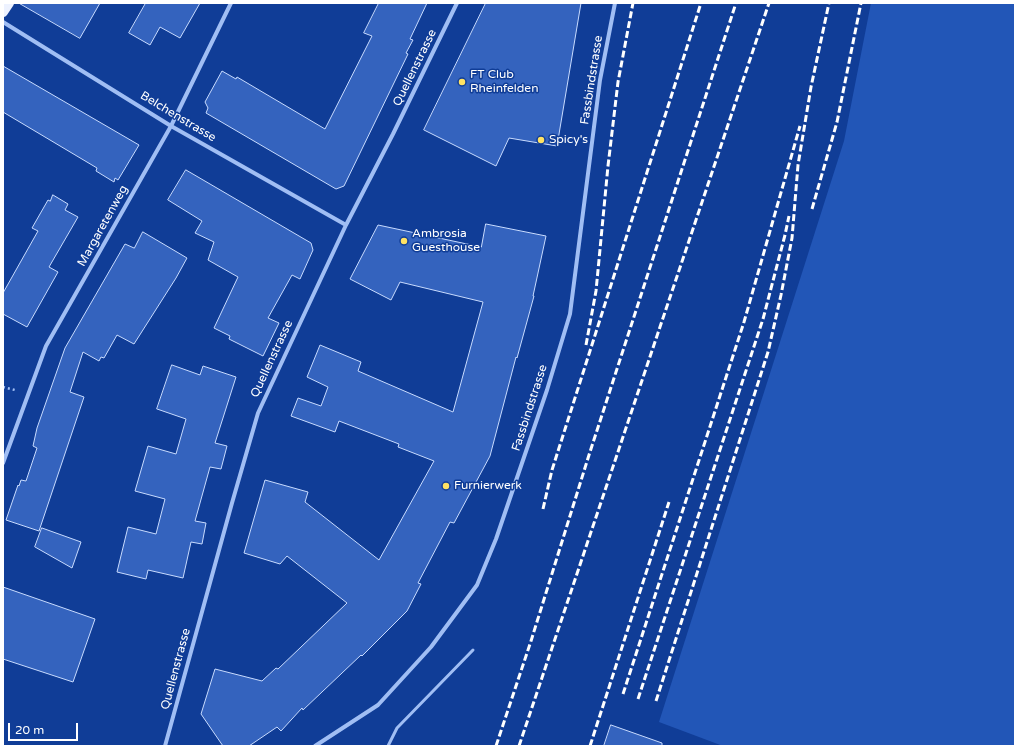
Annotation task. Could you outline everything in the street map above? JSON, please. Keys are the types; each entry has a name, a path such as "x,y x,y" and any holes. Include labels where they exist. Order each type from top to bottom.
{"main road":[{"path":"3,12 9,3"}],"street":[{"name":"Margaretenweg","path":"3,463 46,346 171,126 231,3"},
{"name":"Quellenstrasse","path":"166,746 258,412 346,225 458,3"},
{"name":"Fassbindstrasse","path":"315,746 378,705 431,647 477,585 496,539 547,390 570,314 600,80 615,3"},
{"name":"Belchenstrasse","path":"3,22 171,126 346,225"}],"lane":[{"path":"388,746 397,728 473,650"}],"shaded area":[{"path":"871,3 1015,3 1015,746 723,746 659,722 844,141"}],"building":[{"path":"19,3 100,3 80,38"},
{"path":"146,3 200,3 180,38 160,27 150,45 129,33"},
{"path":"379,3 427,3 410,39 413,40 406,53 408,54 344,186 336,189 206,113 208,108 205,102 222,71 236,79 237,77 325,129 372,36 364,33"},
{"path":"486,3 581,3 557,146 509,138 496,166 424,130"},
{"path":"3,66 139,145 118,180 115,178 114,182 96,171 97,168 3,112"},
{"path":"186,170 311,243 313,250 300,279 292,275 268,318 279,323 263,356 229,339 230,336 214,328 238,277 208,260 214,242 195,233 202,221 168,200"},
{"path":"53,195 68,204 65,210 78,217 49,267 58,272 27,327 3,314 3,293 38,231 32,228 48,200 50,201"},
{"name":"Furnierwerk","path":"486,224 546,236 534,296 490,456 454,523 450,522 418,583 421,584 407,611 362,656 361,655 303,710 302,708 281,731 277,727 249,746 223,746 201,714 215,669 262,681 276,668 278,669 347,603 287,556 280,564 244,553 265,480 308,492 305,502 379,560 434,461 398,447 399,444 339,421 335,432 291,416 298,398 321,406 328,387 307,377 320,345 361,362 358,371 453,412 483,302 400,282 391,300 350,279 378,225 481,247"},
{"path":"143,232 187,258 134,344 117,335 104,358 101,357 99,361 83,352 70,392 84,397 39,531 6,520 18,485 19,486 21,480 26,481 37,448 33,446 37,428 65,348 125,244 134,248"},
{"path":"172,365 200,375 203,366 236,377 215,443 227,446 221,469 210,467 195,521 206,523 202,544 191,542 183,578 148,570 146,579 117,572 128,527 156,534 165,499 135,491 148,446 176,454 186,419 157,409"},
{"path":"42,528 81,542 72,568 35,547"},
{"path":"3,587 95,619 73,682 3,659"},
{"path":"611,725 662,743 662,746 604,746"}],"railway":[{"path":"586,345 596,291 618,82 633,3"},
{"path":"543,509 552,470 701,3"},
{"path":"496,746 736,3"},
{"path":"519,746 769,3"},
{"path":"656,701 768,352 792,238 798,165 811,87 829,3"},
{"path":"812,209 837,122 861,3"},
{"path":"623,694 744,322 800,126"},
{"path":"638,699 763,319 789,216"},
{"path":"590,746 669,502"}],"place":[{"name":"FT Club Rheinfelden","path":"462,82"},
{"name":"Spicy's","path":"541,140"},
{"name":"Ambrosia Guesthouse","path":"404,241"},
{"name":"Furnierwerk","path":"446,486"}]}
